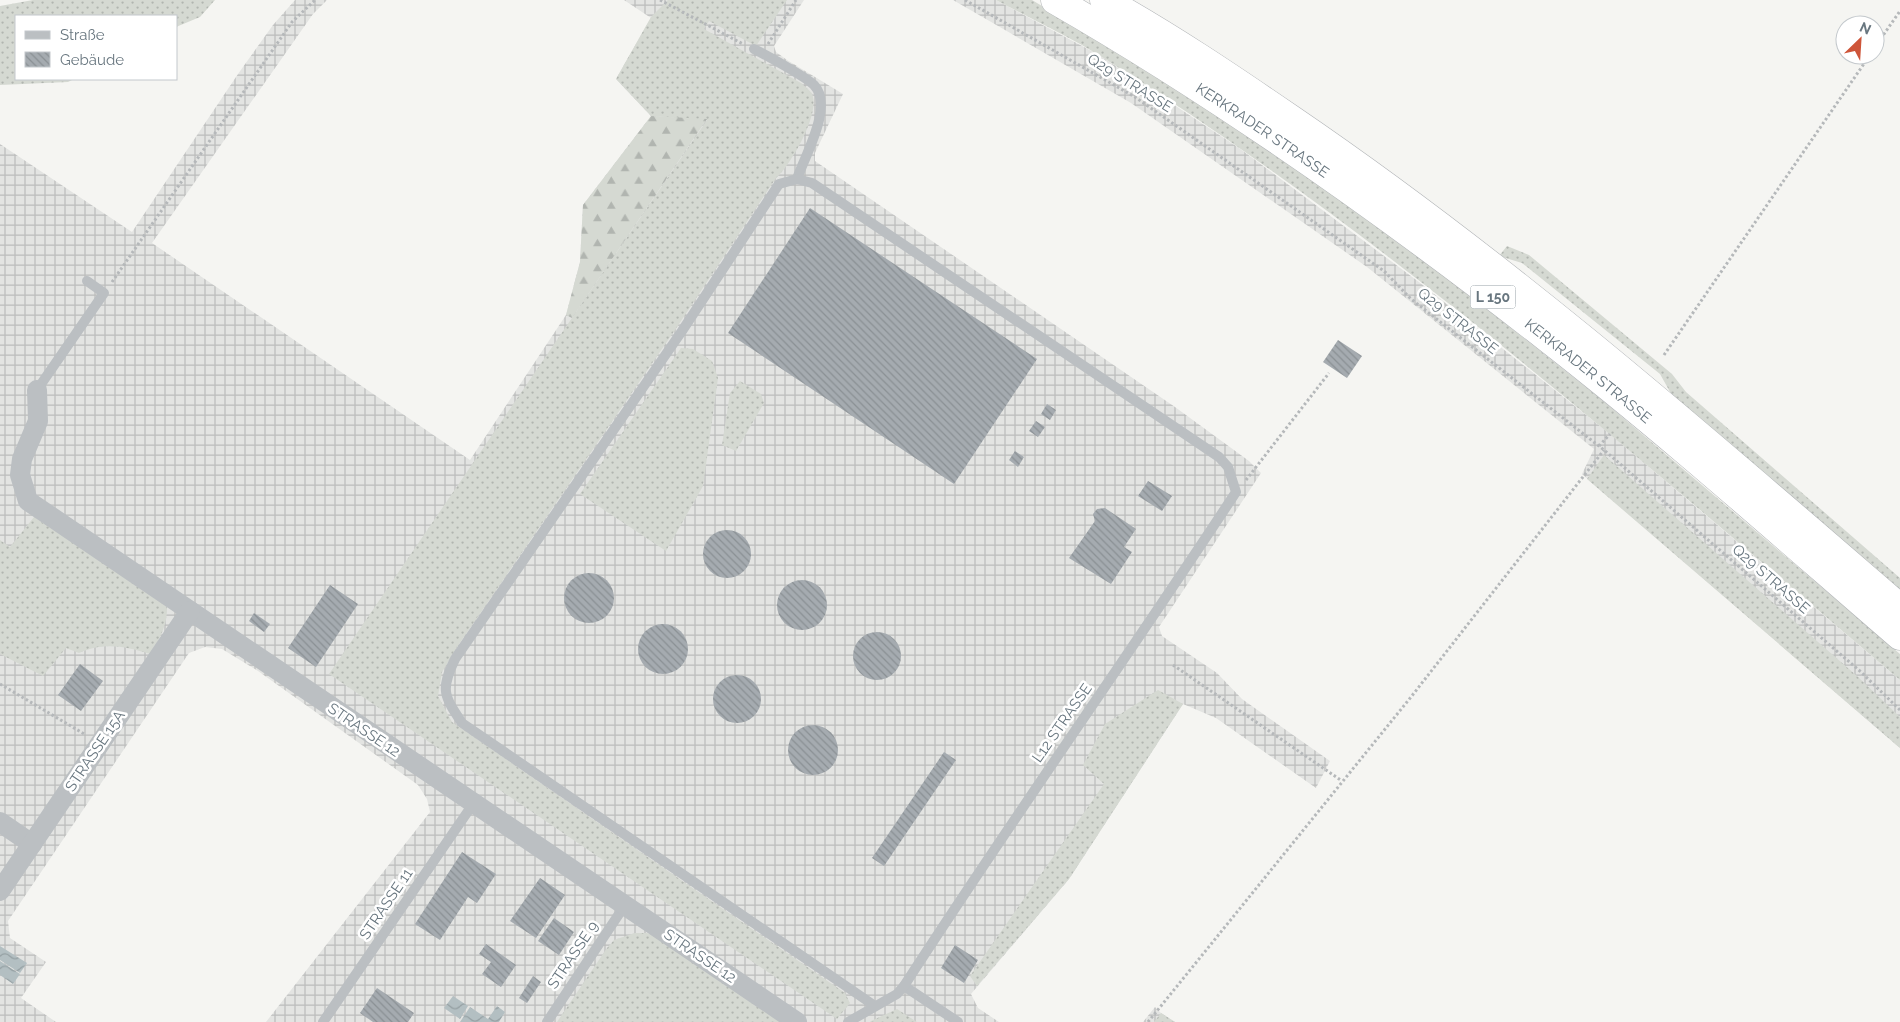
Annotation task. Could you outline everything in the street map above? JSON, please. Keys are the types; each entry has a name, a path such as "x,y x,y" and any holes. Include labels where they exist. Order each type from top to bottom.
{"highway":[{"name":"KERKRADER STRASSE","path":"1055,0 1236,111 1356,194 1547,338 1718,478 1900,636"},
{"name":"KERKRADER STRASSE","path":"1104,0 1244,86 1368,172 1559,318 1900,608"}],"street":[{"name":"STRASSE 12","path":"37,390 38,422 22,459 20,475 28,501 797,1022"},
{"name":"STRASSE 15A","path":"0,891 190,611"},
{"path":"0,822 32,844"}],"lane":[{"path":"758,51 814,85 822,100 821,116 797,179"},
{"path":"875,1006 462,724 446,700 446,676 455,659 682,331 779,184 797,179 812,183 1219,457 1228,467 1236,492"},
{"path":"37,390 104,293 87,281"},
{"name":"L12 STRASSE","path":"848,1022 897,994 904,986 981,867 1137,642 1236,492"},
{"name":"STRASSE 11","path":"323,1022 473,804"},
{"name":"STRASSE 9","path":"547,1022 625,905"},
{"path":"904,986 958,1022"}],"path":[{"path":"104,293 292,22 315,0"},
{"path":"660,0 758,51 796,0"},
{"name":"Q29 STRASSE","path":"965,0 1135,97 1384,271 1411,299 1604,450 1862,672 1900,710"},
{"path":"1885,33 1900,11"},
{"path":"1664,355 1863,65"},
{"path":"1236,492 1329,373"},
{"path":"1599,446 1610,434"},
{"path":"1148,1022 1411,698 1604,450"},
{"path":"1173,665 1342,781"},
{"path":"0,684 100,743"}],"shaded area":[{"path":"295,0 327,0 313,14 152,243 470,460 566,315 580,262 583,205 651,116 616,79 651,18 624,0 804,0 774,46 776,52 787,60 843,94 815,153 815,161 1175,407 1249,461 1261,473 1159,627 1162,636 1217,673 1242,699 1330,761 1316,788 1216,718 1183,704 1069,879 971,994 978,1008 999,1022 266,1022 430,812 427,799 418,785 258,671 222,649 205,647 189,653 8,921 10,938 46,962 21,998 56,1022 0,1022 0,144 132,232 238,74 273,25"},
{"path":"953,0 996,0 1099,55 1239,148 1419,282 1610,434 1900,680 1900,748 1582,474 1594,449 1367,267 1131,103"},
{"path":"1155,1007 1161,1013 1175,1022 1143,1022"}],"green space":[{"path":"33,0 215,0 200,17 178,26 178,15 15,15 15,80 72,80 68,82 0,85 0,6"},
{"path":"668,0 787,0 756,46 709,21 704,29 801,83 812,94 814,103 808,126 803,139 789,162 776,178 675,330 457,647 442,672 438,696 452,722 845,993 850,1003 837,1019 329,674 707,120 651,116 616,79 651,17"},
{"path":"996,0 1032,0 1140,64 1311,175 1444,275 1601,399 1900,654 1900,680 1610,434 1412,275 1311,199 1208,126 1102,57"},
{"path":"651,116 707,119 572,318 566,315 580,262 583,205"},
{"path":"1507,246 1529,255 1672,374 1686,392 1900,578 1900,592 1674,399 1660,374 1522,263 1499,256"},
{"path":"681,348 693,349 712,361 718,378 703,486 666,551 580,494"},
{"path":"740,381 761,394 764,403 736,451 722,445 730,393"},
{"path":"1604,455 1857,676 1900,717 1900,748 1587,479"},
{"path":"34,517 167,605 163,631 150,654 114,646 97,647 79,653 66,648 43,676 0,654 0,540 10,547"},
{"path":"1158,690 1183,704 1069,879 977,986 970,976 1104,784 1083,765 1105,724"},
{"path":"635,933 647,933 661,939 783,1022 557,1022 614,940"},
{"path":"897,1009 917,1022 870,1022 871,1021"},
{"path":"1161,1013 1175,1022 1154,1022"}],"water":[{"path":"0,946 27,963 20,973 0,960"},
{"path":"0,961 20,974 13,984 0,975"},
{"path":"453,996 468,1006 460,1019 444,1008"},
{"path":"497,1006 505,1012 499,1022 460,1022 470,1007 488,1019"}],"building":[{"path":"810,208 1037,359 954,484 728,333"},
{"path":"1338,340 1362,356 1347,378 1323,362"},
{"path":"1047,404 1056,410 1050,420 1041,414"},
{"path":"1036,421 1045,427 1038,437 1029,431"},
{"path":"1015,451 1024,457 1018,467 1009,460"},
{"path":"1148,481 1172,496 1162,511 1138,496"},
{"path":"1105,508 1136,529 1124,547 1132,552 1111,584 1069,558 1095,521 1093,514 1097,509"},
{"path":"722,530 732,530 744,537 751,549 751,559 744,571 732,578 722,578 714,574 707,567 703,559 703,549 707,541 714,534"},
{"path":"589,573 598,575 609,584 614,598 612,607 603,618 589,623 580,621 569,612 564,598 566,589 575,578"},
{"path":"802,580 811,582 822,591 827,605 825,614 816,625 802,630 793,628 782,619 777,605 779,596 788,585"},
{"path":"330,585 358,604 316,667 288,648"},
{"path":"254,613 270,624 264,632 249,621"},
{"path":"663,624 672,626 683,635 688,649 686,658 677,669 663,674 654,672 643,663 638,649 640,640 649,629"},
{"path":"872,632 882,632 891,636 897,642 900,647 900,665 891,676 882,680 872,680 863,676 857,670 853,661 853,651 857,642 863,636"},
{"path":"80,664 103,681 81,711 58,695"},
{"path":"732,675 742,675 751,679 757,685 760,690 760,708 751,719 742,723 732,723 723,719 717,713 713,704 713,694 717,685 723,679"},
{"path":"813,725 822,727 833,736 838,750 836,759 827,770 813,775 804,773 793,764 788,750 790,741 799,730"},
{"path":"944,752 956,760 884,866 872,858"},
{"path":"462,852 496,874 477,903 468,897 440,940 415,924"},
{"path":"540,878 565,895 536,938 510,921"},
{"path":"554,918 574,932 559,955 538,941"},
{"path":"486,944 516,965 501,987 482,974 491,962 479,954"},
{"path":"955,945 978,960 964,983 941,968"},
{"path":"533,976 541,982 527,1003 519,998"},
{"path":"377,988 414,1013 408,1022 373,1022 360,1013"}]}
